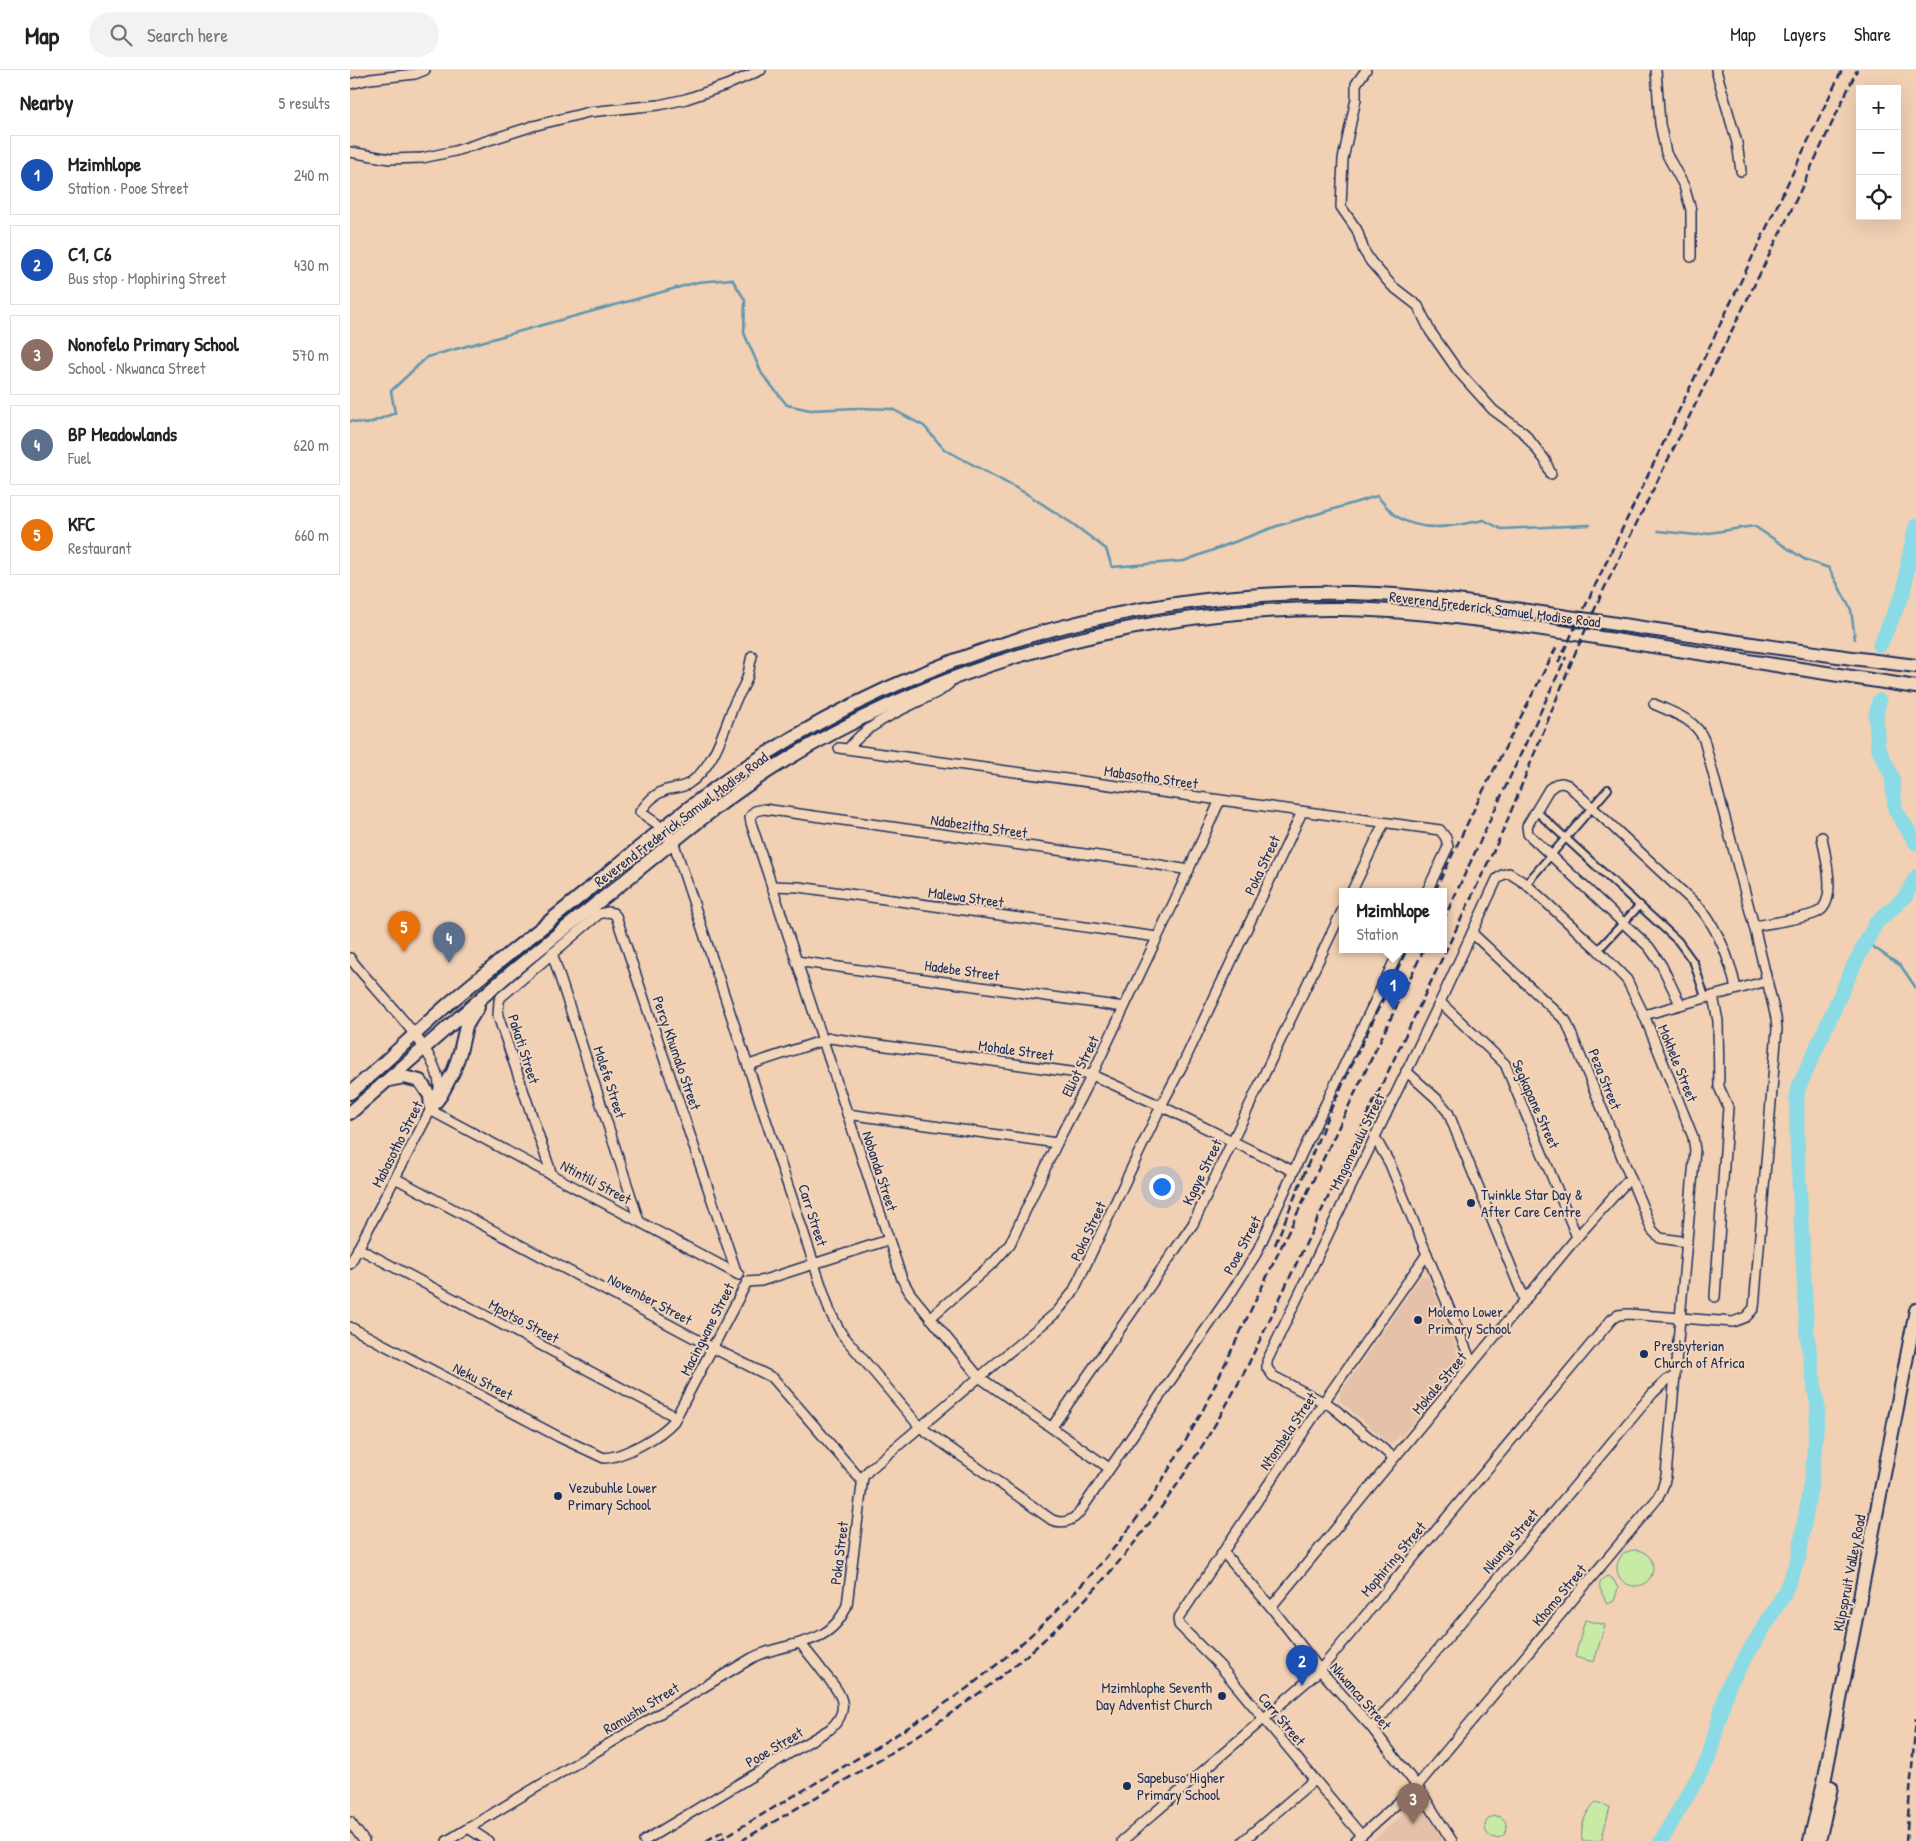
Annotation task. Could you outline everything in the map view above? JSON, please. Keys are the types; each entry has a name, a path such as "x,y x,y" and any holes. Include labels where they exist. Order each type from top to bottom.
{"main road":[{"name":"Reverend Frederick Samuel Modise Road","path":"350,1093 451,1002 662,829 720,785 792,738 852,705 966,657 1034,634 1115,614 1188,602 1254,595 1356,593 1421,597 1486,605 1853,659 1916,666"},
{"name":"Reverend Frederick Samuel Modise Road","path":"350,1113 490,990 673,841 768,771 790,757 884,708 956,677 1014,657 1111,632 1187,619 1284,611 1342,609 1421,613 1519,626 1916,687"},
{"path":"431,1108 441,1095 454,1070 459,1058 468,1021 490,990"},
{"path":"388,1080 404,1077 420,1081 430,1096 431,1108"},
{"name":"Klipspruit Valley Road","path":"1810,1841 1826,1773 1916,1310"},
{"name":"Klipspruit Valley Road","path":"1819,1841 1853,1680 1916,1352"}],"street":[{"path":"350,84 370,79 415,74 425,70"},
{"path":"350,152 390,159 422,158 455,151 533,126 589,112 659,105 686,99 727,85 761,70"},
{"path":"1366,70 1356,84 1356,99 1342,159 1341,207 1356,230 1364,251 1371,262 1392,286 1418,306 1430,331 1458,371 1493,410 1524,434 1544,460 1551,474"},
{"path":"1656,70 1660,124 1666,154 1684,186 1691,210 1691,257"},
{"path":"1716,70 1737,142 1741,171"},
{"name":"Carr Street","path":"752,656 747,678 735,702 719,745 705,767 690,783 657,795 640,812 662,829 673,841 830,1312 841,1332 920,1427 1052,1520 1061,1522"},
{"name":"Mabasotho Street","path":"956,677 940,691 892,715 844,748 1440,830 1446,838 1448,847 1429,888"},
{"name":"Mophiring Street","path":"1122,1841 1320,1670 1612,1319 1618,1315 1628,1314 1737,1321 1746,1318 1754,1308 1777,1029 1754,926 1703,736 1697,727 1687,720 1654,704"},
{"path":"1680,1004 1657,957 1649,947 1528,834 1527,826 1549,789 1556,784 1568,785 1710,920 1722,943 1736,989"},
{"path":"1526,884 1608,789"},
{"name":"Elliot Street","path":"930,1318 994,1262 1010,1244 1189,870 1220,800"},
{"name":"Ndabezitha Street","path":"764,810 1189,870"},
{"name":"Nobanda Street","path":"764,810 755,811 750,820 902,1279 910,1293 979,1377 1109,1468"},
{"path":"1536,811 1678,941 1694,963 1718,1021 1719,1087 1728,1107 1715,1297"},
{"name":"Poka Street","path":"847,1605 862,1481 870,1470 1057,1312 1073,1292 1302,812"},
{"path":"1353,888 1384,823"},
{"path":"1754,926 1815,914 1825,905 1828,898 1828,882 1822,837"},
{"name":"Mokhele Street","path":"1509,873 1526,884 1598,950 1627,980 1644,1015 1684,1113 1694,1144 1679,1318"},
{"name":"Mngomezulu Street","path":"1323,1403 1273,1376 1267,1368 1267,1361 1440,1002 1496,879 1509,873"},
{"name":"Malewa Street","path":"772,886 799,887 1156,937"},
{"path":"1598,950 1640,906"},
{"name":"Percy Khumalo Street","path":"552,953 599,914 608,912 616,916 737,1274"},
{"name":"Kgaye Street","path":"1052,1427 1190,1228 1339,917"},
{"name":"Peza Street","path":"1472,933 1566,1021 1650,1227 1655,1235 1660,1238 1687,1242"},
{"name":"Pakati Street","path":"552,953 501,996 497,1011 552,1174"},
{"name":"Molefe Street","path":"552,953 639,1221"},
{"name":"Pooe Street","path":"1061,1522 1070,1521 1079,1513 1252,1260 1398,953"},
{"name":"Mabasotho Street","path":"350,958 423,1048 438,1079 439,1089 350,1264"},
{"name":"Hadebe Street","path":"796,961 1124,1006"},
{"path":"1644,1015 1767,981"},
{"name":"Segkapane Street","path":"1440,1002 1505,1064 1577,1238"},
{"name":"Mohale Street","path":"749,1065 822,1040 840,1039 1092,1075 1161,1106 1293,1171"},
{"path":"1406,1071 1437,1099 1448,1112 1525,1301"},
{"name":"Ntintili Street","path":"431,1108 737,1274 747,1282"},
{"path":"847,1114 1057,1143"},
{"path":"1374,1136 1390,1164 1472,1364"},
{"name":"November Street","path":"395,1178 713,1348 764,1373 780,1384 862,1481"},
{"name":"Mokale Street","path":"1271,1607 1577,1238 1630,1178"},
{"name":"Macingwane Street","path":"604,1458 622,1454 642,1443 666,1429 676,1417 747,1282 761,1281 888,1240"},
{"name":"Mpotso Street","path":"358,1248 676,1417"},
{"name":"Ntombela Street","path":"1179,1624 1179,1616 1323,1403 1427,1254"},
{"name":"Khomo Street","path":"1358,1838 1417,1786 1657,1499 1666,1476 1679,1318"},
{"name":"Neku Street","path":"350,1327 559,1437 604,1458"},
{"name":"Nkungu Street","path":"1372,1728 1652,1393 1674,1376"},
{"path":"1323,1403 1333,1408 1394,1458"},
{"name":"Nkwanca Street","path":"1223,1552 1271,1607 1320,1670 1372,1728 1417,1786 1452,1841"},
{"name":"Ramushu Street","path":"447,1841 752,1658 777,1647 811,1641 826,1632 841,1618 847,1605"},
{"name":"Carr Street","path":"1179,1624 1220,1666 1314,1780 1358,1838"},
{"name":"Pooe Street","path":"644,1841 830,1729 837,1722 842,1709 840,1695 801,1644"},
{"path":"1243,1841 1314,1780"},
{"path":"350,1822 364,1841"},
{"path":"468,1828 488,1841"}],"shaded area":[{"name":"Molemo Lower Primary School","path":"1421,1276 1428,1277 1463,1364 1401,1437 1399,1435 1391,1445 1340,1401 1340,1393"},
{"path":"1421,1805 1444,1841 1372,1841 1413,1806"}],"green space":[{"path":"1635,1550 1642,1551 1648,1555 1652,1561 1652,1575 1648,1581 1642,1585 1635,1586 1628,1585 1622,1581 1618,1575 1617,1568 1618,1561 1622,1555 1628,1551"},
{"path":"1607,1576 1613,1579 1618,1588 1614,1601 1608,1604 1600,1588 1601,1582"},
{"path":"1585,1620 1605,1625 1594,1662 1575,1657"},
{"path":"1596,1802 1610,1807 1601,1841 1582,1841 1584,1820"},
{"path":"1496,1816 1504,1819 1507,1827 1504,1835 1496,1838 1488,1835 1485,1827 1488,1819"}],"waterway":[{"path":"350,421 367,424 395,413 391,391 427,357 698,282 732,279 745,300 744,333 762,374 787,405 810,410 892,409 924,426 944,449 1027,494 1073,524 1106,549 1112,567 1184,561 1277,526 1377,496 1396,516 1407,522 1428,527 1450,526 1484,520 1501,529 1590,525"},
{"path":"1658,531 1696,535 1754,526 1804,559 1829,568 1851,610 1855,639"},
{"path":"1880,645 1904,591 1916,526"},
{"path":"1879,701 1876,716 1878,748 1892,776 1895,809 1916,843"},
{"path":"1661,1841 1708,1760 1728,1686 1784,1594 1799,1557 1812,1475 1818,1409 1807,1335 1797,1142 1797,1091 1854,965 1876,923 1905,897 1916,877"},
{"path":"1866,942 1901,966 1916,988"}],"railway":[{"path":"1558,663 1842,70"},
{"path":"1447,948 1503,831 1576,651 1603,591 1786,221 1857,70"},
{"path":"1436,888 1481,795 1558,644"},
{"path":"1447,912 1566,657"},
{"path":"1275,1245 1329,1113 1405,953"},
{"path":"718,1841 893,1737 966,1689 1051,1616 1125,1534 1156,1490 1202,1412 1422,953"},
{"path":"741,1841 919,1735 975,1696 1059,1626 1131,1548 1193,1461 1247,1367 1445,953"},
{"path":"1906,1841 1916,1718"},
{"path":"706,1841 723,1831"}],"place":[{"name":"KFC","path":"404,952"},
{"name":"BP Meadowlands","path":"449,963"},
{"name":"Mzimhlope","path":"1393,1010"},
{"name":"Twinkle Star Day & After Care Centre","path":"1471,1203"},
{"name":"Molemo Lower Primary School","path":"1418,1320"},
{"name":"Presbyterian Church of Africa","path":"1644,1354"},
{"name":"Vezubuhle Lower Primary School","path":"558,1496"},
{"name":"C1, C6","path":"1302,1686"},
{"name":"Mzimhlophe Seventh Day Adventist Church","path":"1222,1696"},
{"name":"Sapebuso Higher Primary School","path":"1127,1786"},
{"name":"Nonofelo Primary School","path":"1413,1824"}]}
